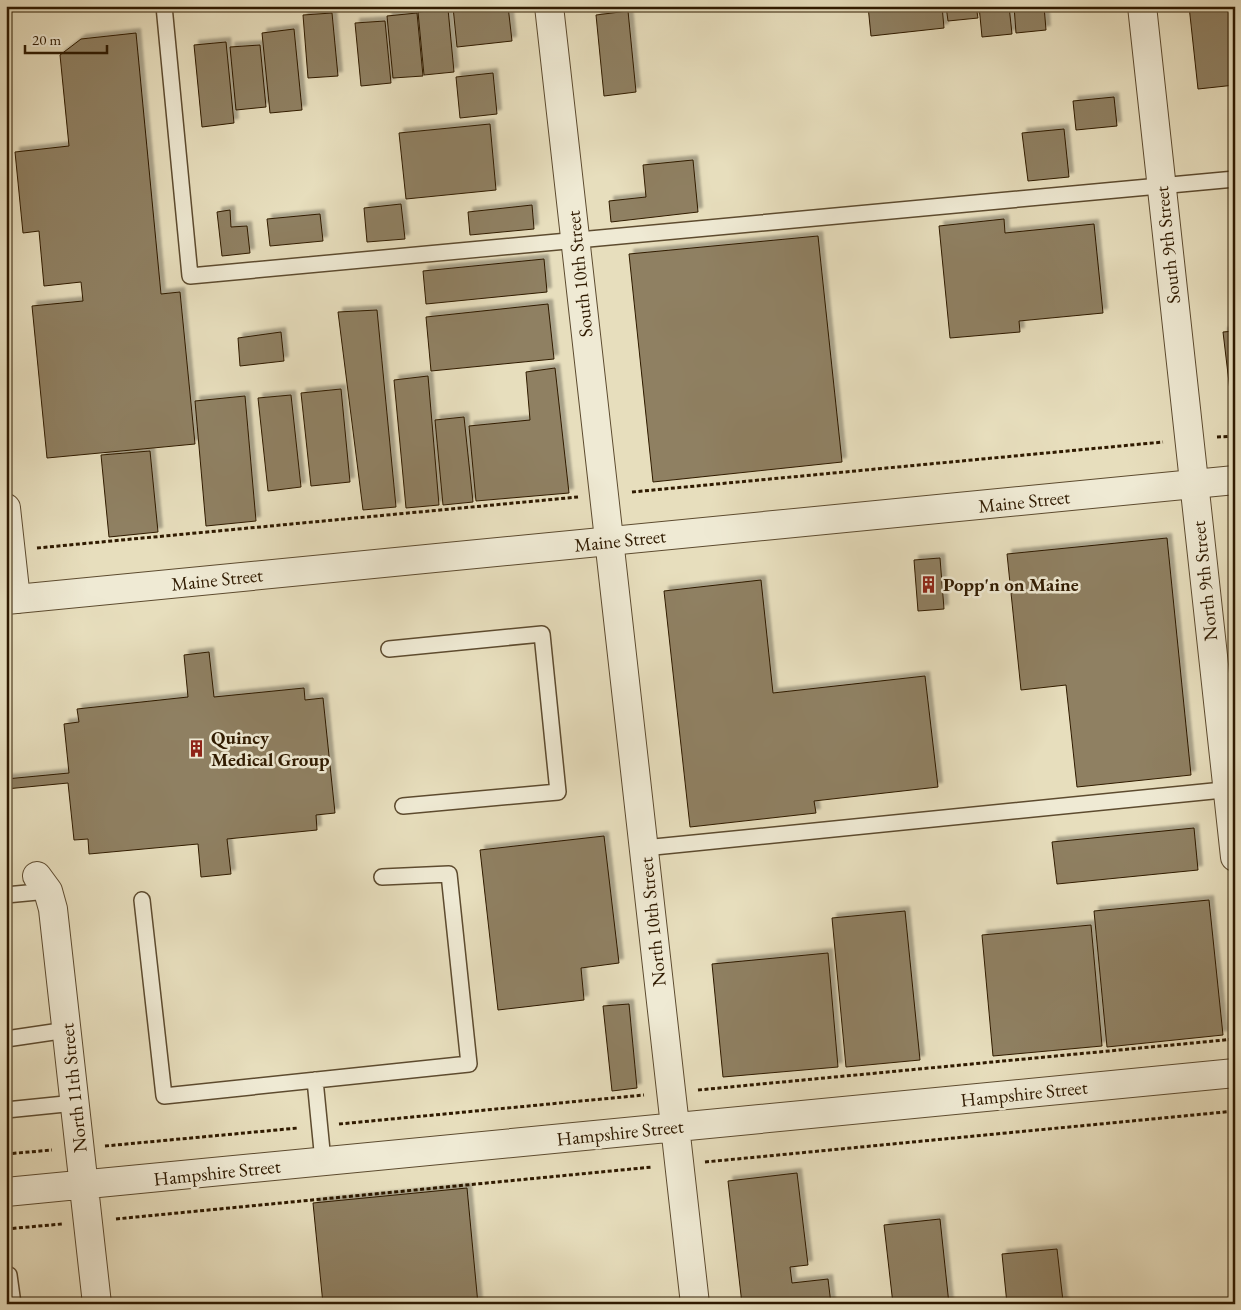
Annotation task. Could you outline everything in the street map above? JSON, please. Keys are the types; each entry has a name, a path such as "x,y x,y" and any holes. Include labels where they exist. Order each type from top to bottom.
{"street":[{"name":"South 10th Street","path":"548,6 609,541"},
{"name":"South 9th Street","path":"1142,6 1193,484"},
{"name":"Maine Street","path":"11,600 1235,480"},
{"name":"North 9th Street","path":"1193,484 1231,789 1235,857"},
{"path":"6,508 11,600"},
{"name":"North 10th Street","path":"609,541 696,1304"},
{"name":"North 11th Street","path":"42,883 54,909 97,1304"},
{"name":"Hampshire Street","path":"6,1192 1235,1073"}],"lane":[{"path":"164,6 190,276 1235,178"},
{"path":"389,649 542,634 558,792 403,806"},
{"path":"644,848 1231,789"},
{"path":"142,900 164,1096 469,1064 449,874 382,877"},
{"path":"6,895 42,883"},
{"path":"6,1039 67,1030"},
{"path":"315,1080 322,1162"},
{"path":"6,1110 75,1103"},
{"path":"6,1275 9,1275 13,1304"}],"path":[{"path":"6,1154 1235,1039"},
{"path":"6,1229 1235,1111"}],"building":[{"path":"508,6 512,41 457,47 453,7"},
{"path":"868,6 942,6 944,28 871,36"},
{"path":"946,6 976,6 978,18 948,21"},
{"path":"979,6 1009,6 1012,34 982,37"},
{"path":"1014,6 1044,6 1046,30 1016,33"},
{"path":"1189,6 1231,6 1235,45 1235,85 1198,89"},
{"path":"448,9 454,72 424,75 418,12"},
{"path":"628,11 636,92 604,96 596,15"},
{"path":"332,13 338,76 308,78 303,15"},
{"path":"417,13 423,76 393,78 387,16"},
{"path":"385,21 391,83 361,86 355,23"},
{"path":"294,29 302,110 270,113 262,33"},
{"path":"136,33 161,294 180,292 195,444 47,458 32,306 83,301 81,282 44,286 39,231 23,233 15,152 69,146 60,55 81,39"},
{"path":"226,42 234,123 202,127 194,45"},
{"path":"260,45 266,107 236,110 230,47"},
{"path":"493,73 497,114 460,118 456,77"},
{"path":"1114,97 1117,126 1076,130 1073,101"},
{"path":"490,124 496,190 406,199 399,133"},
{"path":"1064,129 1069,177 1028,181 1022,133"},
{"path":"693,160 698,212 611,222 609,201 646,197 643,165"},
{"path":"401,204 405,239 367,242 364,208"},
{"path":"532,205 534,229 470,235 468,212"},
{"path":"230,210 231,227 247,226 250,253 222,256 217,212"},
{"path":"320,214 323,241 270,246 267,219"},
{"path":"1004,219 1005,233 1094,224 1103,313 1019,321 1020,332 950,338 939,226"},
{"path":"818,236 842,462 653,482 629,254"},
{"path":"544,259 547,292 426,304 423,271"},
{"path":"548,304 554,359 431,371 426,317"},
{"path":"377,310 396,507 363,510 338,312"},
{"path":"1235,331 1235,433 1223,332"},
{"path":"281,332 284,361 240,366 238,338"},
{"path":"555,368 569,493 476,501 469,426 530,420 526,372"},
{"path":"428,376 439,505 406,508 394,380"},
{"path":"341,389 350,482 311,486 301,393"},
{"path":"291,395 301,487 268,491 258,398"},
{"path":"245,396 256,521 206,526 195,401"},
{"path":"464,417 473,502 443,505 435,420"},
{"path":"150,451 158,532 109,537 101,455"},
{"path":"1167,538 1191,775 1077,787 1066,685 1021,690 1007,554"},
{"name":"Popp'n on Maine","path":"940,558 944,609 918,611 914,560"},
{"path":"761,580 773,693 925,676 938,787 814,801 816,813 690,827 664,591"},
{"name":"Quincy Medical Group","path":"209,652 214,697 304,688 305,700 323,698 335,813 316,815 317,830 227,839 231,874 201,877 198,844 89,854 88,839 74,840 68,783 6,789 6,779 69,773 64,724 79,722 77,709 188,697 184,655"},
{"path":"1194,828 1198,870 1057,884 1052,842"},
{"path":"604,836 619,963 581,968 584,1000 498,1010 480,850"},
{"path":"1209,900 1223,1035 1107,1047 1094,911"},
{"path":"905,911 920,1060 846,1067 832,918"},
{"path":"1091,925 1102,1046 993,1056 982,935"},
{"path":"828,953 838,1067 723,1077 712,964"},
{"path":"629,1004 637,1088 612,1091 603,1006"},
{"path":"797,1173 808,1265 790,1267 792,1283 828,1279 831,1304 742,1304 728,1181"},
{"path":"467,1188 478,1304 323,1304 313,1203"},
{"path":"940,1219 949,1304 893,1304 884,1225"},
{"path":"1057,1249 1063,1301 1066,1304 1007,1304 1002,1254"}],"place":[{"name":"Popp'n on Maine","path":"929,584"},
{"name":"Quincy Medical Group","path":"197,748"}]}
